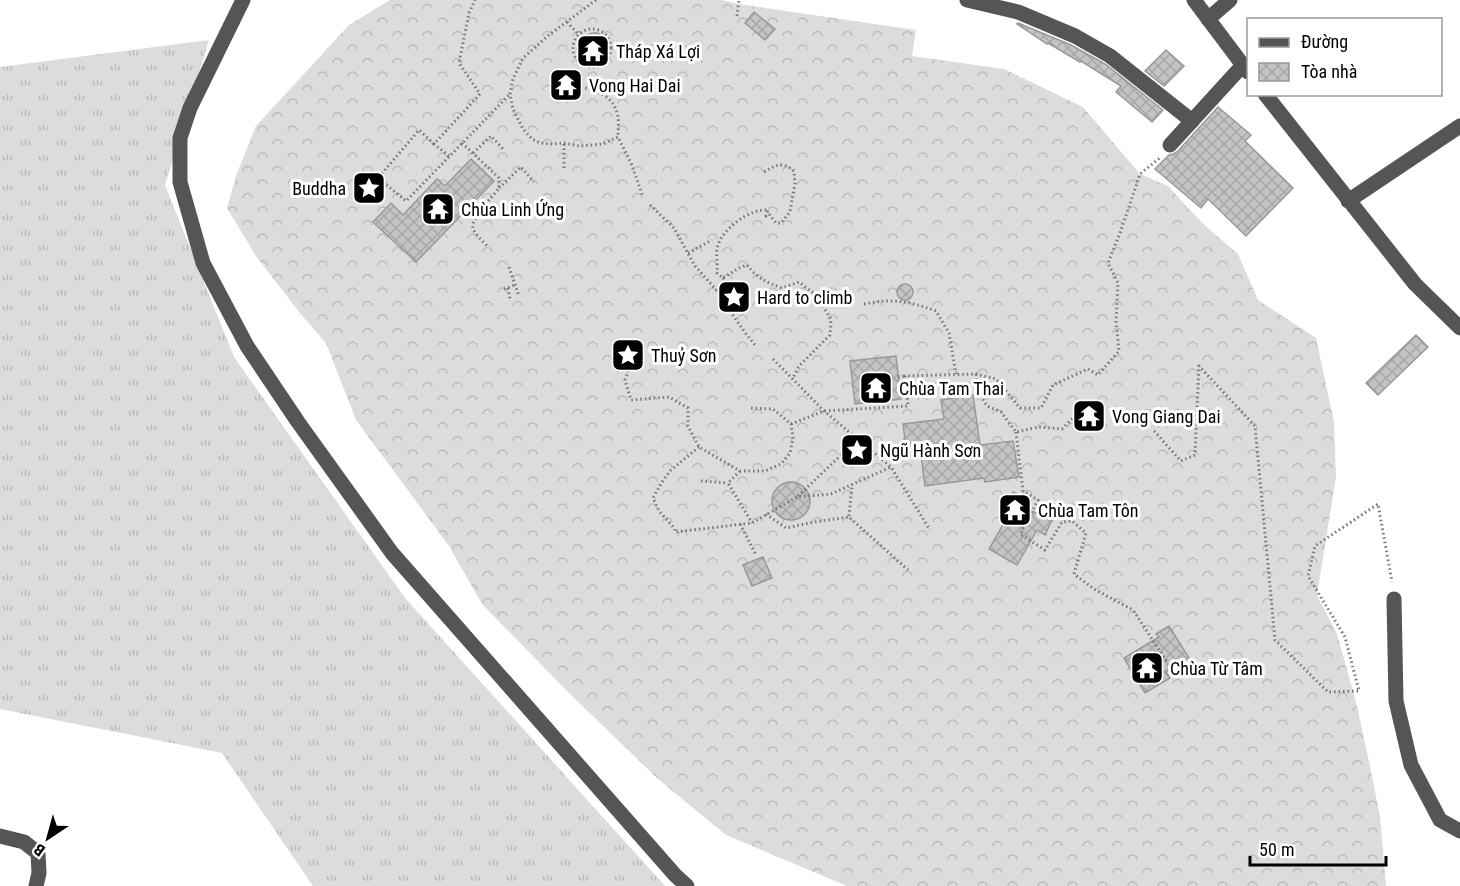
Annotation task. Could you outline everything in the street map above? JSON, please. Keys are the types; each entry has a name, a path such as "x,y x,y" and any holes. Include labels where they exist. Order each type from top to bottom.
{"street":[{"path":"1170,146 1192,121 1246,69 1194,0"},
{"path":"1208,19 1230,0"},
{"path":"971,1 1018,12 1075,36 1110,56 1192,121"},
{"path":"244,2 190,108 180,138 180,182 202,262 247,346 298,422 392,553 687,886"},
{"path":"1267,96 1414,284 1460,328"},
{"path":"1348,201 1460,126"},
{"path":"1394,599 1396,701 1412,765 1440,820 1460,831"},
{"path":"0,836 24,842 38,853 39,873 36,886"}],"path":[{"path":"434,144 480,94 459,63 469,13 475,0"},
{"path":"596,0 549,35 523,58 513,79 510,94 513,109 522,129 532,140 579,147 603,144 618,137"},
{"path":"737,16 739,0"},
{"path":"567,21 579,34"},
{"path":"590,29 603,32 607,36 611,49 606,61 590,67 579,62 573,45 579,34 590,29"},
{"path":"572,85 595,90 612,102 618,116 618,137 631,163 643,197"},
{"path":"449,156 419,130 378,177 406,201 510,94"},
{"path":"473,153 490,136 503,149"},
{"path":"462,143 499,178 499,188"},
{"path":"564,143 564,168"},
{"path":"898,377 976,374 996,379 1020,408 1041,408 1053,385 1088,369 1098,375 1119,351 1116,322 1118,283 1108,263 1140,174 1170,146"},
{"path":"734,297 732,289 717,273 717,246 728,229 734,223 761,209 768,210 766,216 769,214 776,223 782,224 790,212 795,183 794,171 787,165 778,164 764,172"},
{"path":"488,247 473,230 473,224 482,209 499,188 521,167 534,182"},
{"path":"650,205 674,228 695,266 719,293"},
{"path":"688,253 712,240"},
{"path":"723,278 747,265 761,280 782,288 799,282 816,296 831,319 830,335 799,366 793,378"},
{"path":"509,267 519,296"},
{"path":"510,298 506,288 516,285"},
{"path":"864,304 897,300 911,302 936,311 949,333 956,374"},
{"path":"730,310 756,346"},
{"path":"773,359 824,411 891,467 930,530"},
{"path":"632,362 625,380 631,400 669,397 688,408 688,426 699,447 740,471 765,471 781,464 790,453 793,438 791,424 773,409 748,408"},
{"path":"1154,431 1181,461 1195,454 1199,366 1255,426 1275,640 1328,692 1359,691 1345,637 1308,576 1315,546 1378,504 1394,599"},
{"path":"976,374 977,390 987,406 1001,412 1016,432 1023,491 1038,500 1020,534 1045,550 1062,522 1072,520 1086,533 1074,574 1094,589 1133,610 1169,665"},
{"path":"791,424 824,411 909,406 905,376"},
{"path":"1016,432 1038,428 1062,429 1076,415 1085,413"},
{"path":"699,447 671,470 653,498 659,511 675,529 675,532 752,523 797,497 858,440"},
{"path":"797,497 831,494 891,467"},
{"path":"701,481 728,483 740,471"},
{"path":"728,483 752,523"},
{"path":"849,516 852,485"},
{"path":"766,514 786,528 849,516"},
{"path":"849,516 908,570"},
{"path":"740,524 756,555"}],"green space":[{"name":"Ngũ Hành Sơn","path":"390,0 721,0 916,30 912,56 1004,69 1083,107 1140,174 1168,186 1202,223 1238,254 1258,300 1316,338 1334,422 1336,477 1317,595 1337,634 1356,702 1380,817 1386,886 847,886 726,835 658,779 482,604 449,546 356,420 326,343 256,256 227,208 236,176 256,126 349,25"},
{"path":"209,40 165,185 234,357 405,598 665,886 313,886 222,753 0,709 0,67"}],"building":[{"path":"754,12 775,29 765,40 745,23"},
{"path":"1018,23 1071,45 1105,64 1163,110 1152,122 1116,92 1121,86 1081,61 1047,44"},
{"name":"Tháp Xá Lợi","path":"598,33 603,37 609,47 604,59 592,64 583,61 577,48 581,38"},
{"path":"1166,50 1184,66 1164,86 1145,71"},
{"path":"1218,107 1251,135 1245,141 1293,188 1246,236 1208,199 1201,208 1155,169 1169,155 1177,152"},
{"name":"Chùa Linh Ứng","path":"471,159 494,181 416,262 373,222 391,203 403,215 437,179 445,186"},
{"path":"905,284 913,292 905,300 897,292"},
{"path":"1416,335 1428,347 1378,395 1366,383"},
{"name":"Chùa Tam Thai","path":"896,356 901,399 855,404 850,361"},
{"path":"973,395 980,445 1013,441 1019,477 985,482 984,478 925,486 921,455 907,457 903,424 944,419 941,400"},
{"path":"791,482 804,488 810,501 804,514 791,520 778,514 772,501 778,488"},
{"path":"1013,492 1031,501 1027,509 1052,520 1045,535 1037,530 1017,565 989,549 1005,521 1000,518"},
{"path":"763,557 772,578 752,586 743,565"},
{"path":"1169,626 1189,658 1166,672 1170,678 1145,693 1124,658 1159,637 1156,634"}],"place":[{"name":"Tháp Xá Lợi","path":"593,51"},
{"name":"Vong Hai Dai","path":"566,85"},
{"name":"Buddha","path":"369,188"},
{"name":"Chùa Linh Ứng","path":"438,209"},
{"name":"Hard to climb","path":"734,297"},
{"name":"Thuỷ Sơn","path":"628,355"},
{"name":"Chùa Tam Thai","path":"876,388"},
{"name":"Vong Giang Dai","path":"1089,416"},
{"name":"Ngũ Hành Sơn","path":"857,450"},
{"name":"Chùa Tam Tôn","path":"1015,510"},
{"name":"Chùa Từ Tâm","path":"1147,668"}]}
